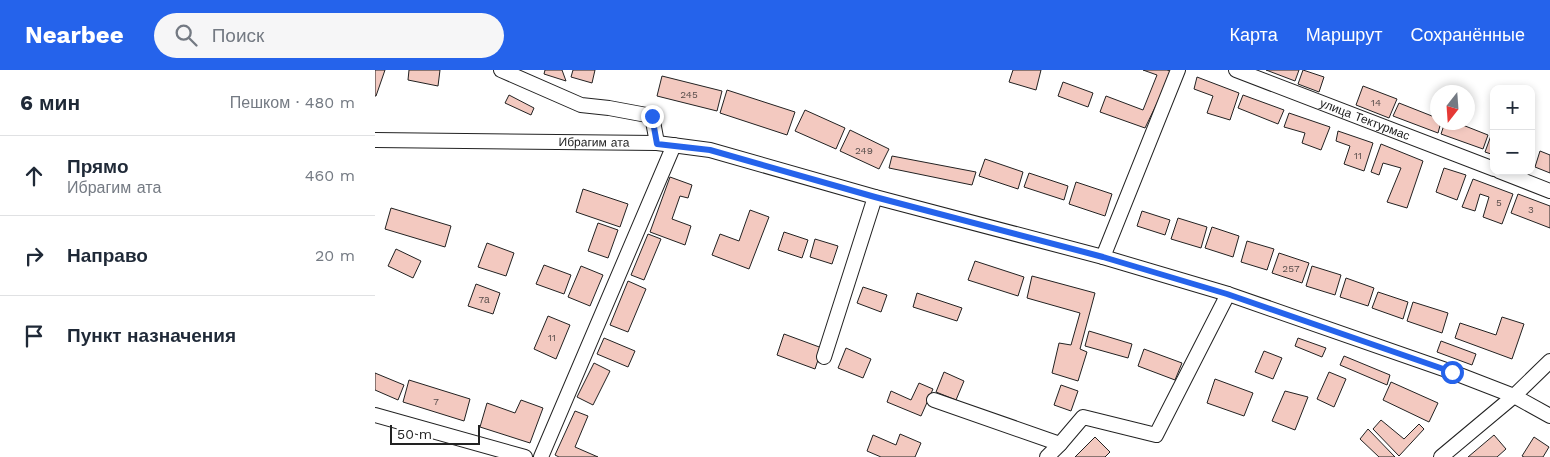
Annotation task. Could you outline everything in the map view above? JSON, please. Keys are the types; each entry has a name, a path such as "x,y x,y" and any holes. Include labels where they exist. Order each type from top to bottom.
{"street":[{"path":"501,70 581,105 652,116 657,144"},
{"path":"1103,257 1178,70"},
{"name":"улица Тектурмас","path":"1236,70 1490,167"},
{"name":"Ибрагим ата","path":"375,140 657,144 710,150 875,197 1103,257 1227,294 1452,372 1514,396 1550,416"},
{"path":"541,457 675,145"},
{"path":"1509,175 1550,191"},
{"path":"824,357 875,197"},
{"path":"1047,457 1083,418 1156,434 1227,294"},
{"path":"1441,457 1514,396 1550,361"},
{"path":"934,400 1060,444"},
{"path":"375,415 525,457"}],"building":[{"path":"375,70 385,70 376,96 375,96"},
{"path":"409,70 440,70 438,86 408,80"},
{"path":"545,70 562,70 566,81 544,74"},
{"path":"573,70 595,70 592,83 571,77"},
{"path":"1013,70 1041,70 1036,90 1009,82"},
{"path":"1143,70 1167,70 1172,72 1145,128 1100,112 1106,96 1143,110 1157,75"},
{"path":"1266,70 1299,70 1295,81"},
{"path":"1303,70 1324,77 1319,92 1298,84"},
{"path":"662,76 722,91 717,111 657,96"},
{"path":"1197,77 1239,93 1230,120 1207,113 1213,96 1194,89"},
{"path":"1063,82 1093,93 1088,107 1058,96"},
{"path":"1363,86 1397,99 1389,118 1356,105"},
{"path":"727,90 795,112 787,135 720,113"},
{"path":"509,95 534,108 531,115 505,103"},
{"path":"1243,95 1284,110 1278,124 1238,108"},
{"path":"1399,103 1430,115 1430,130 1393,116"},
{"path":"805,110 845,128 836,149 795,131"},
{"path":"1289,113 1330,127 1321,150 1302,143 1305,133 1284,127"},
{"path":"850,130 889,149 879,169 840,151"},
{"path":"1442,130 1475,130 1488,135 1483,149 1441,134"},
{"path":"1338,131 1373,143 1364,171 1344,164 1350,146 1336,141"},
{"path":"1490,138 1490,154 1485,152"},
{"path":"1381,144 1423,161 1407,208 1387,202 1401,168 1383,163 1379,175 1371,172"},
{"path":"1540,151 1550,155 1550,173 1535,167"},
{"path":"892,156 976,172 972,185 889,168"},
{"path":"985,159 1023,172 1018,189 979,176"},
{"path":"1444,168 1466,175 1457,200 1436,192"},
{"path":"1029,173 1068,186 1064,200 1024,187"},
{"path":"670,177 692,185 688,198 680,196 672,219 691,226 685,245 650,232"},
{"path":"1473,179 1513,194 1502,224 1483,217 1489,197 1480,194 1475,211 1462,207"},
{"path":"1076,182 1112,194 1105,216 1069,204"},
{"path":"583,189 628,204 620,227 576,212"},
{"path":"1518,194 1550,206 1550,228 1511,213"},
{"path":"391,208 451,226 445,247 385,229"},
{"path":"750,210 769,217 749,269 712,255 720,234 739,241"},
{"path":"1142,211 1170,220 1165,235 1137,226"},
{"path":"1178,218 1207,227 1201,248 1171,239"},
{"path":"598,223 618,230 608,258 588,251"},
{"path":"1212,227 1239,236 1233,257 1205,248"},
{"path":"784,232 808,240 802,258 778,250"},
{"path":"648,234 661,239 644,280 631,275"},
{"path":"815,239 838,246 832,264 810,257"},
{"path":"1247,241 1274,249 1267,270 1241,262"},
{"path":"487,243 514,253 506,276 478,267"},
{"path":"396,249 421,261 413,278 388,266"},
{"path":"1279,253 1309,263 1302,283 1272,273"},
{"path":"975,261 1024,277 1018,296 968,280"},
{"path":"544,265 571,275 564,294 536,284"},
{"path":"581,266 603,275 590,306 568,297"},
{"path":"1312,266 1341,275 1335,295 1306,286"},
{"path":"1032,276 1095,293 1080,349 1087,352 1078,381 1052,373 1059,343 1071,345 1080,313 1027,298"},
{"path":"1346,278 1374,288 1368,306 1340,297"},
{"path":"628,281 646,289 628,332 610,325"},
{"path":"476,284 500,293 493,314 468,306"},
{"path":"863,287 887,295 881,312 857,303"},
{"path":"1378,292 1408,302 1403,319 1372,308"},
{"path":"917,293 962,308 957,321 913,307"},
{"path":"1413,302 1448,313 1442,333 1407,321"},
{"path":"548,316 570,325 556,359 534,349"},
{"path":"1502,317 1524,324 1512,359 1455,338 1460,323 1496,335"},
{"path":"1089,331 1132,344 1128,358 1085,346"},
{"path":"784,334 822,348 815,369 777,355"},
{"path":"604,338 635,351 628,367 597,354"},
{"path":"1298,338 1326,348 1322,357 1295,346"},
{"path":"1441,341 1476,354 1472,365 1437,352"},
{"path":"846,348 871,359 863,378 838,368"},
{"path":"1144,349 1182,363 1175,380 1138,366"},
{"path":"1264,351 1282,358 1273,379 1255,372"},
{"path":"1344,356 1390,375 1387,385 1340,365"},
{"path":"594,363 610,371 593,405 577,397"},
{"path":"944,372 964,381 956,400 936,392"},
{"path":"1329,372 1346,379 1334,407 1317,399"},
{"path":"375,373 404,385 398,400 375,390"},
{"path":"1215,379 1253,393 1244,416 1207,403"},
{"path":"409,380 470,399 464,421 403,402"},
{"path":"1391,382 1438,403 1429,422 1383,400"},
{"path":"919,383 933,389 921,416 887,402 891,391 911,400"},
{"path":"1061,385 1078,391 1071,411 1054,405"},
{"path":"1285,391 1308,397 1295,430 1272,421"},
{"path":"521,400 543,408 530,443 480,427 487,403 515,413"},
{"path":"575,411 588,416 575,447 598,457 559,457 555,455"},
{"path":"1381,420 1404,439 1419,424 1424,429 1399,456 1373,429"},
{"path":"1368,429 1395,457 1379,457 1360,439"},
{"path":"900,434 921,443 915,457 881,457 867,451 873,435 896,445"},
{"path":"1494,435 1506,449 1497,457 1468,457"},
{"path":"1095,437 1110,452 1105,457 1075,457"},
{"path":"1534,437 1549,447 1543,457 1522,456"}],"route":[{"path":"652,116 657,144 710,150 875,197 1103,257 1227,294 1452,372"}]}
